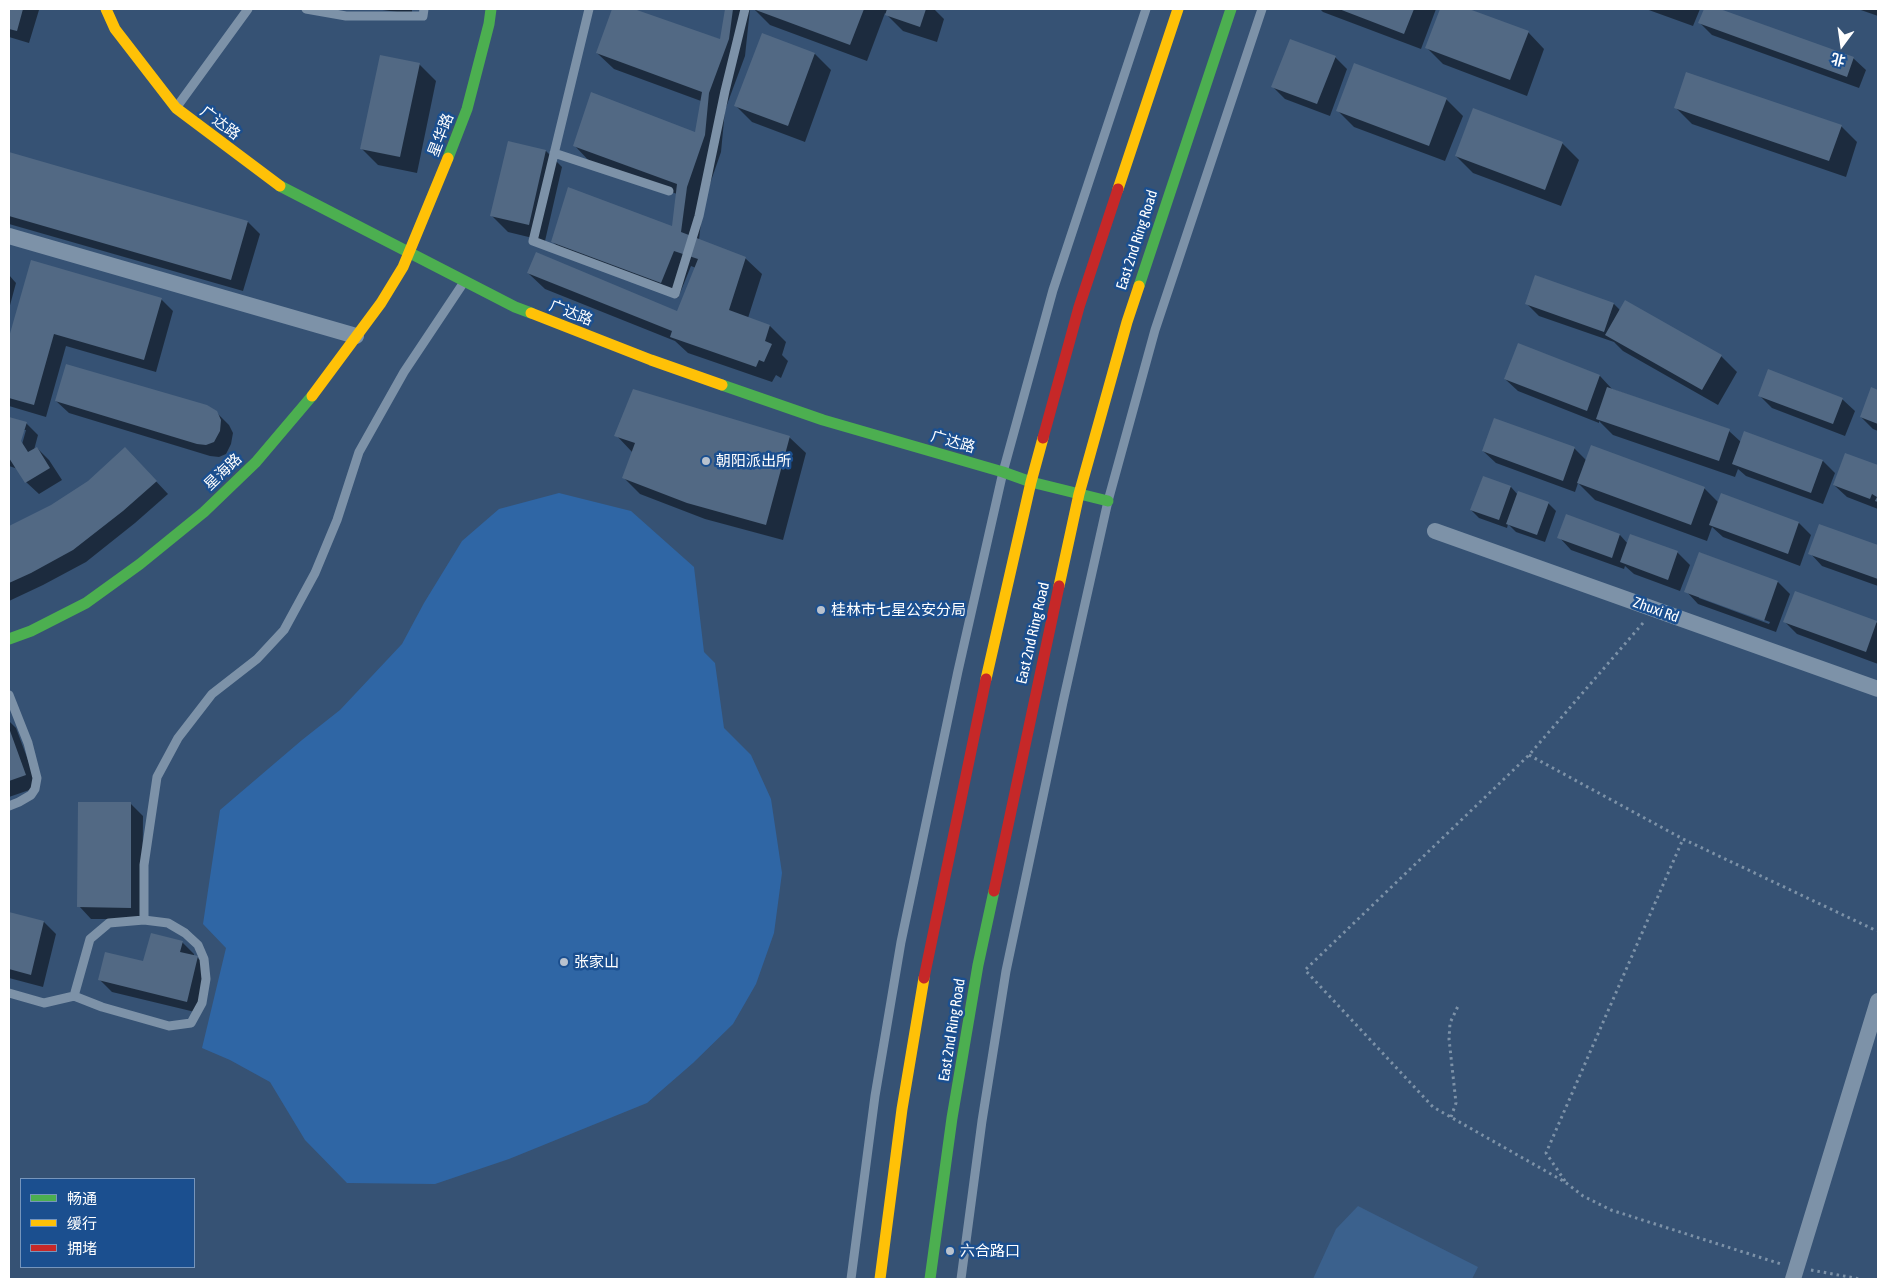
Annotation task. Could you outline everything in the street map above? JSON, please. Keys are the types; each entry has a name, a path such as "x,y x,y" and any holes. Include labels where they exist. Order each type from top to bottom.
{"main road":[{"name":"广达路","path":"106,9 115,29 176,108 277,185 514,307 651,360 823,420 1003,472 1031,482 1108,502"},
{"name":"星华路","path":"403,266 441,178 467,109 489,24 491,9"},
{"path":"880,1279 902,1109 928,956 983,695 1031,482 1079,307 1178,9"},
{"name":"East 2nd Ring Road","path":"930,1279 952,1118 978,966 1079,494 1126,322 1231,9"},
{"name":"星海路","path":"9,639 31,631 86,603 140,564 204,512 268,447 317,390 381,303 403,266"}],"street":[{"path":"9,236 356,336"},
{"name":"Zhuxi Rd","path":"1434,530 1878,689"},
{"path":"1795,1274 1878,1001"}],"lane":[{"path":"176,108 248,9"},
{"path":"306,9 356,16 423,16 424,9"},
{"path":"589,9 533,241 675,294 699,216 745,9"},
{"path":"851,1279 875,1096 901,942 958,670 1003,472 1052,290 1146,9"},
{"path":"961,1279 982,1121 1006,971 1108,502 1155,330 1262,9"},
{"path":"554,153 669,191"},
{"path":"144,920 144,865 157,777 178,738 212,694 257,659 284,630 315,573 337,520 359,452 404,372 464,282"},
{"path":"9,695 28,744 38,778 36,789 31,795 9,806"},
{"path":"9,993 44,1002 74,996 102,1008 170,1026 191,1023 202,1003 206,979 204,959 198,945 185,933 168,923 144,920 109,923 90,940 74,996"}],"path":[{"path":"1643,623 1529,755 1305,970 1433,1107 1565,1182 1583,1196 1611,1210 1795,1274 1860,1279"},
{"path":"1529,755 1683,839 1877,931"},
{"path":"1565,1182 1546,1153 1683,839"},
{"path":"1451,1117 1456,1103 1449,1039 1450,1023 1459,1004"}],"shaded area":[{"path":"559,493 631,511 694,567 704,652 715,663 724,728 751,755 771,799 782,873 774,933 756,984 733,1024 693,1063 647,1103 509,1159 435,1184 347,1183 305,1140 270,1082 230,1060 202,1048 226,948 203,924 220,810 340,710 402,644 424,603 462,541 499,509"},
{"path":"1358,1206 1478,1267 1472,1279 1313,1279 1336,1229"}],"building":[{"path":"9,9 23,9 17,31 9,29"},
{"path":"612,9 634,9 720,39 725,9 733,9 729,39 709,93 705,135 687,187 681,232 746,257 729,310 770,325 765,341 772,344 764,362 759,360 756,367 670,337 672,331 527,273 536,252 677,311 698,259 674,251 661,283 551,242 568,187 672,226 677,184 573,146 591,92 695,132 702,92 596,53"},
{"path":"753,9 864,9 850,45"},
{"path":"887,9 926,9 920,27 885,15"},
{"path":"1339,9 1414,9 1404,34"},
{"path":"1440,9 1469,9 1529,31 1510,80 1425,48"},
{"path":"1704,9 1720,9 1854,57 1847,77 1698,23"},
{"path":"762,33 815,53 788,126 734,106"},
{"path":"1290,39 1336,56 1317,104 1271,87"},
{"path":"380,55 420,63 400,157 360,149"},
{"path":"1354,63 1447,98 1429,146 1336,111"},
{"path":"1686,72 1842,125 1829,161 1674,108"},
{"path":"1473,108 1563,142 1545,190 1455,156"},
{"path":"508,141 546,150 529,225 490,216"},
{"path":"9,152 248,221 231,280 9,216"},
{"path":"31,260 162,298 144,360 54,334 34,405 9,398 9,337"},
{"path":"1535,275 1614,303 1604,332 1525,304"},
{"path":"1625,300 1722,355 1702,390 1605,335"},
{"path":"1518,343 1600,375 1587,411 1504,379"},
{"path":"66,364 207,405 217,411 221,420 220,431 214,442 206,445 197,444 55,401"},
{"path":"1768,369 1843,398 1833,424 1758,396"},
{"path":"1607,387 1730,429 1719,461 1596,419"},
{"path":"1871,387 1878,390 1878,424 1860,417"},
{"name":"朝阳派出所","path":"633,389 790,436 766,525 687,503 622,478 635,443 614,436"},
{"path":"9,417 27,422 21,441 28,452 37,447 50,468 25,483 9,458"},
{"path":"1494,418 1575,447 1563,481 1482,451"},
{"path":"1744,431 1823,460 1811,493 1732,464"},
{"path":"1591,445 1705,487 1691,525 1577,483"},
{"path":"125,447 157,481 123,511 73,550 9,583 9,526 51,505 88,481"},
{"path":"1845,453 1878,465 1878,502 1875,501 1877,497 1872,494 1870,499 1833,485"},
{"path":"1483,476 1511,486 1499,520 1470,510"},
{"path":"1518,491 1549,502 1537,535 1506,524"},
{"path":"1721,493 1799,522 1788,554 1709,525"},
{"path":"1566,514 1620,534 1612,558 1557,538"},
{"path":"1819,524 1878,545 1878,579 1808,554"},
{"path":"1630,534 1678,551 1668,580 1620,562"},
{"path":"1699,552 1778,581 1764,621 1684,592"},
{"path":"1795,591 1877,621 1866,652 1783,622"},
{"path":"9,728 26,775 9,781"},
{"path":"78,802 131,802 131,908 77,907"},
{"path":"9,912 44,921 31,975 9,969"},
{"path":"151,933 183,941 180,952 198,956 187,1002 98,980 105,952 143,961"}],"traffic: fast":[{"path":"448,158 467,109 489,24 491,9"},
{"path":"1139,286 1231,9"},
{"path":"280,186 515,307 531,313"},
{"path":"722,385 823,420 1003,472 1031,482 1108,501"},
{"path":"9,639 31,631 86,603 140,564 204,512 256,462 312,396"},
{"path":"930,1279 952,1118 978,965 994,891"}],"traffic: slow":[{"path":"106,9 115,29 176,108 280,186"},
{"path":"1118,189 1178,9"},
{"path":"312,396 381,303 403,267 448,158"},
{"path":"1059,586 1079,494 1127,322 1139,286"},
{"path":"531,313 651,360 722,385"},
{"path":"986,679 1031,482 1043,438"},
{"path":"880,1279 902,1109 924,978"}],"traffic: jam":[{"path":"1043,438 1079,307 1118,189"},
{"path":"994,891 1059,586"},
{"path":"924,978 986,679"}],"place":[{"name":"朝阳派出所","path":"706,461"},
{"name":"桂林市七星公安分局","path":"821,610"},
{"name":"张家山","path":"564,962"},
{"name":"六合路口","path":"950,1251"}]}
